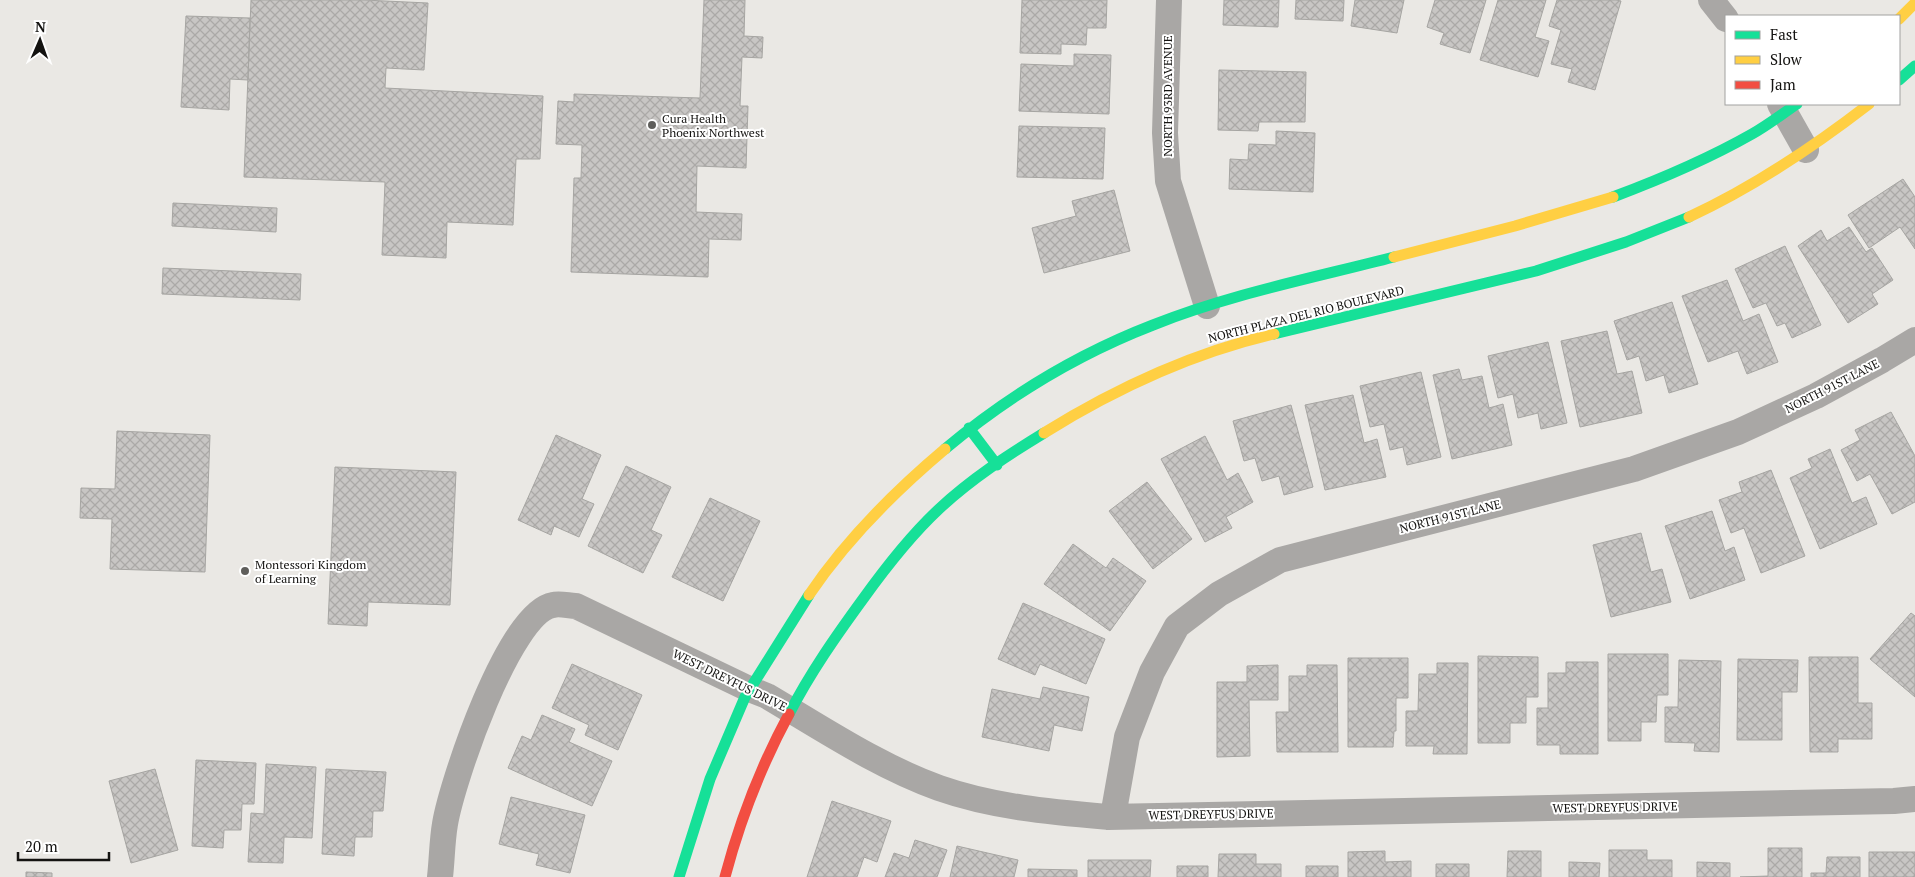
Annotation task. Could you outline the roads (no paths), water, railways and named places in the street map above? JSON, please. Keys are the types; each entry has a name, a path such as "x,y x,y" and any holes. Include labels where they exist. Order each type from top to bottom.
{"street":[{"name":"NORTH 93RD AVENUE","path":"1169,0 1164,133 1168,182 1207,306"},
{"path":"1711,0 1725,18"},
{"path":"1900,19 1915,3"},
{"path":"1900,79 1915,66"},
{"name":"NORTH PLAZA DEL RIO BOULEVARD","path":"725,877 730,855 768,754 791,710 842,627 906,545 940,508 1026,444 1106,397 1194,357 1242,342 1562,264 1620,244 1721,201 1768,175 1868,105"},
{"path":"679,877 708,784 750,689 783,633 830,566 858,533 912,479 969,428 1045,379 1117,340 1234,297 1479,237 1592,205 1655,182 1705,159 1750,134 1787,107 1806,150"},
{"name":"NORTH 91ST LANE","path":"1113,816 1127,737 1152,672 1177,626 1219,594 1280,560 1634,469 1738,432 1816,396 1915,340"},
{"path":"969,428 997,464"},
{"name":"WEST DREYFUS DRIVE","path":"440,877 445,824 460,770 477,720 514,642 531,618 552,604 576,606 767,696 876,760 939,788 998,804 1056,813 1113,816 1915,799"}],"place":[{"name":"Cura Health Phoenix Northwest","path":"652,125"},
{"name":"Montessori Kingdom of Learning","path":"245,571"}]}
